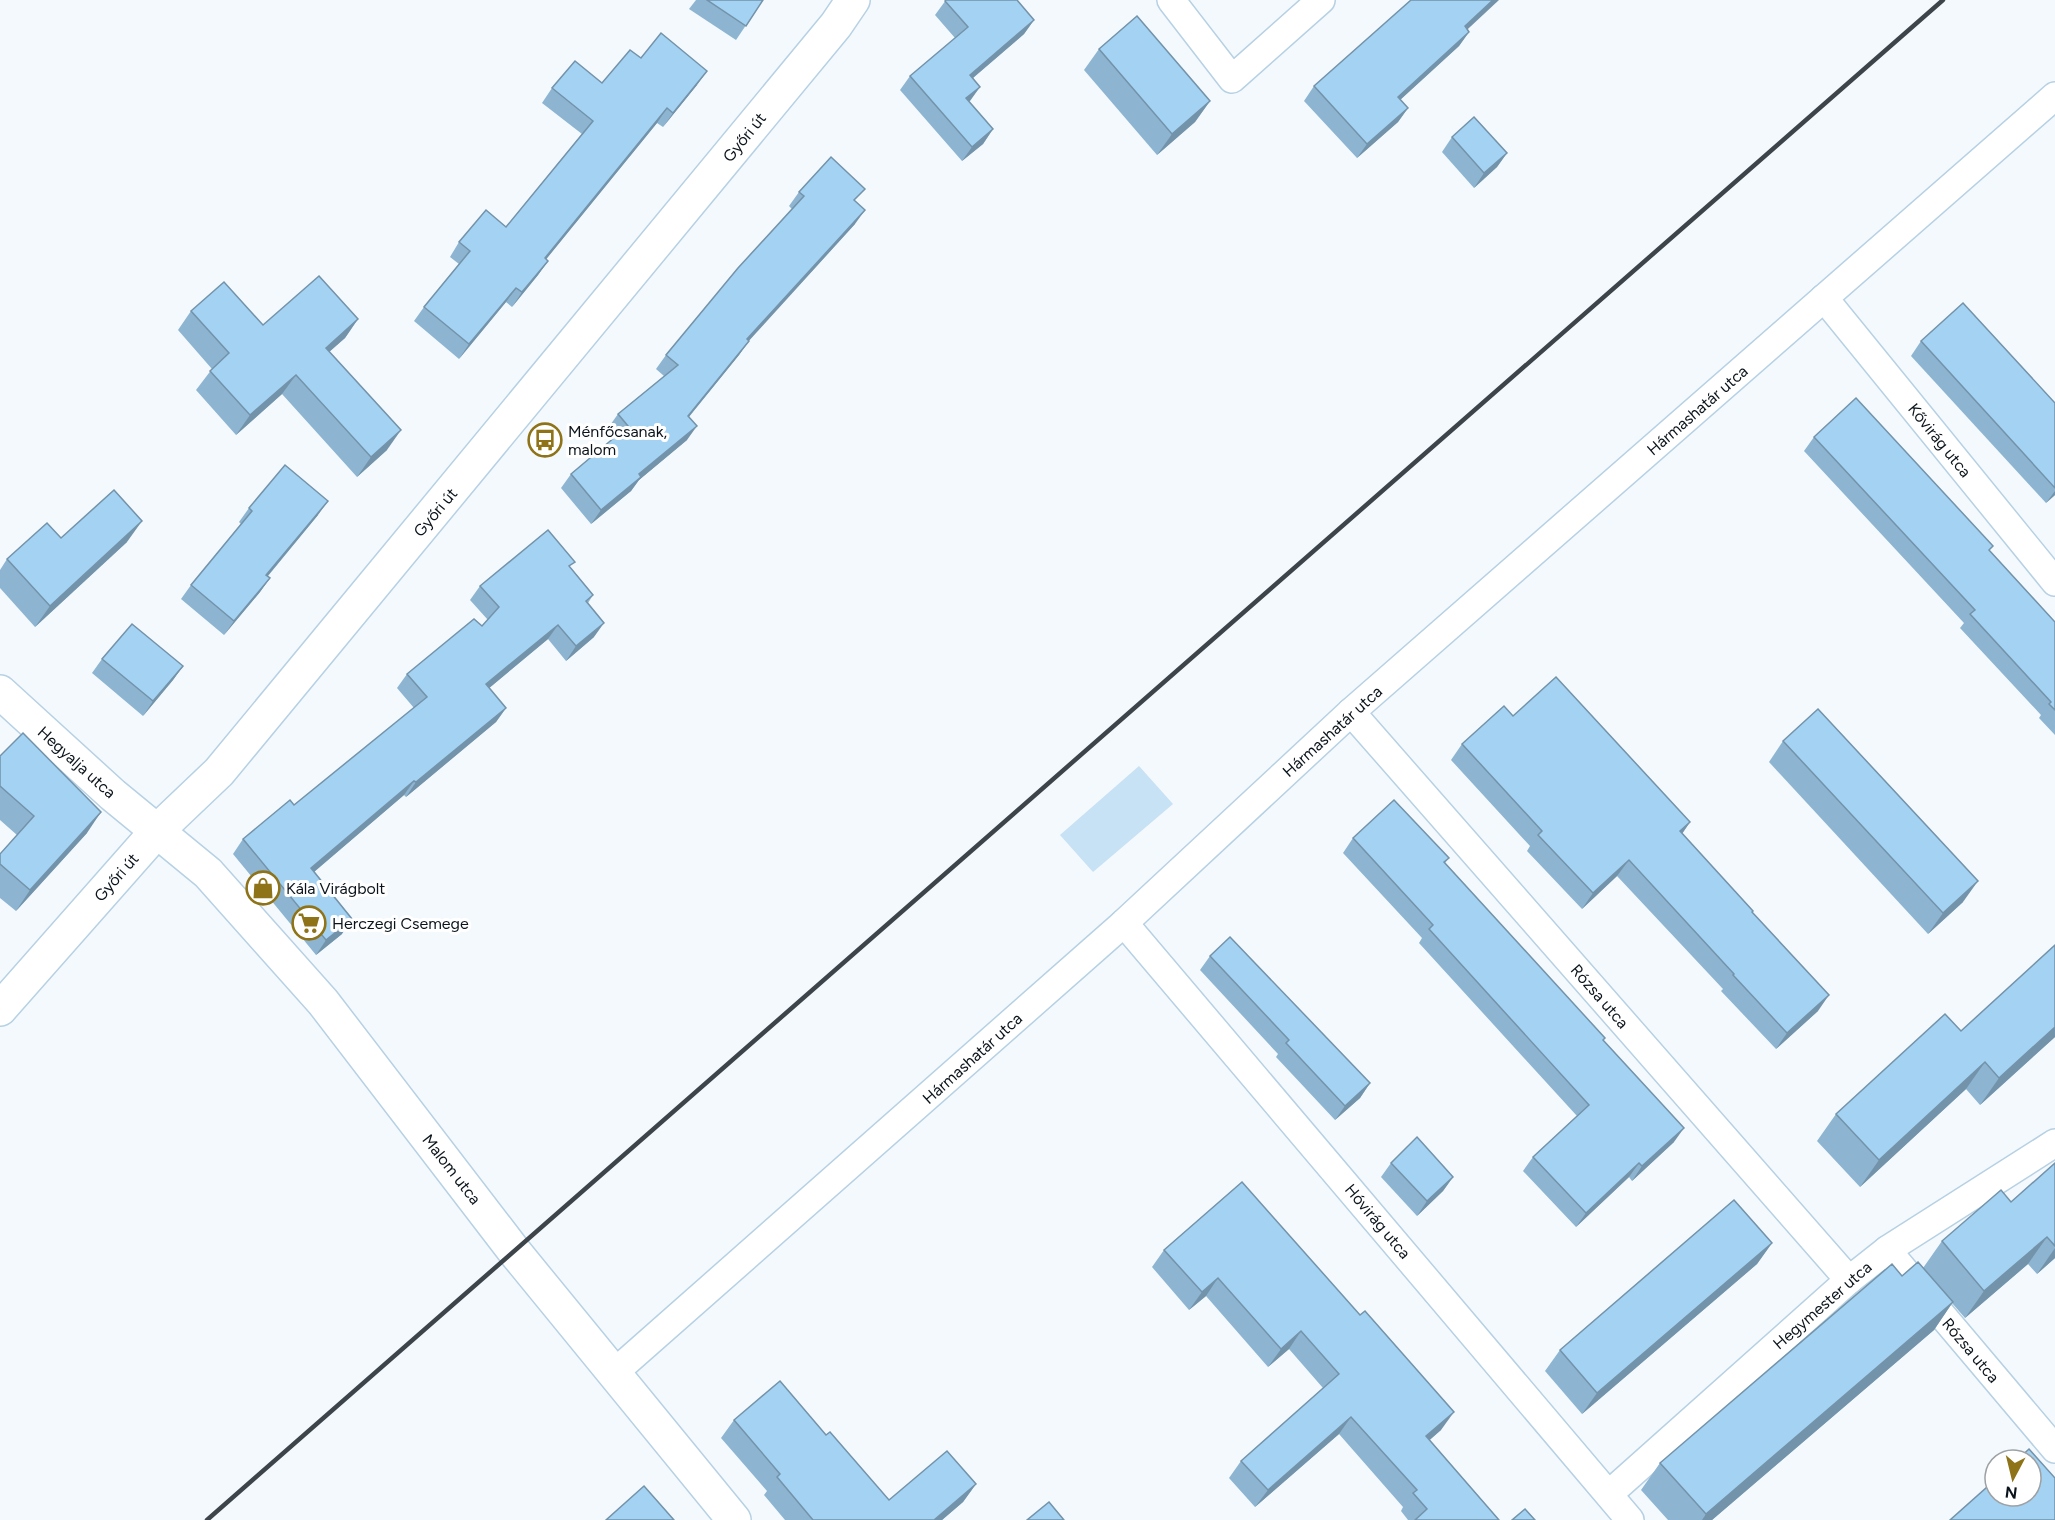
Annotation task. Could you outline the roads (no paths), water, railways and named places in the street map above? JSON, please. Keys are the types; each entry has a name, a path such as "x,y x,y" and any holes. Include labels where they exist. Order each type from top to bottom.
{"street":[{"name":"Győri út","path":"0,1009 157,831 219,772 662,238 836,25 853,0"},
{"path":"1171,0 1232,79 1321,0"},
{"name":"Hármashatár utca","path":"615,1372 1124,923 1351,712 2055,96"},
{"name":"Kővirág utca","path":"1824,298 2055,582"},
{"name":"Hegyalja utca","path":"0,692 113,795 157,831"},
{"name":"Rózsa utca","path":"1351,712 1849,1280"},
{"name":"Malom utca","path":"157,831 208,873 323,1002 514,1251 734,1520"},
{"name":"Hóvirág utca","path":"1124,923 1630,1520"},
{"name":"Hegymester utca","path":"1609,1494 1849,1280 1887,1250 2055,1143"},
{"name":"Rózsa utca","path":"1887,1250 2055,1449"}],"railway":[{"path":"207,1520 1943,0"}],"place":[{"name":"Ménfőcsanak, malom","path":"545,440"},
{"name":"Kála Virágbolt","path":"263,888"},
{"name":"Herczegi Csemege","path":"309,923"}]}
